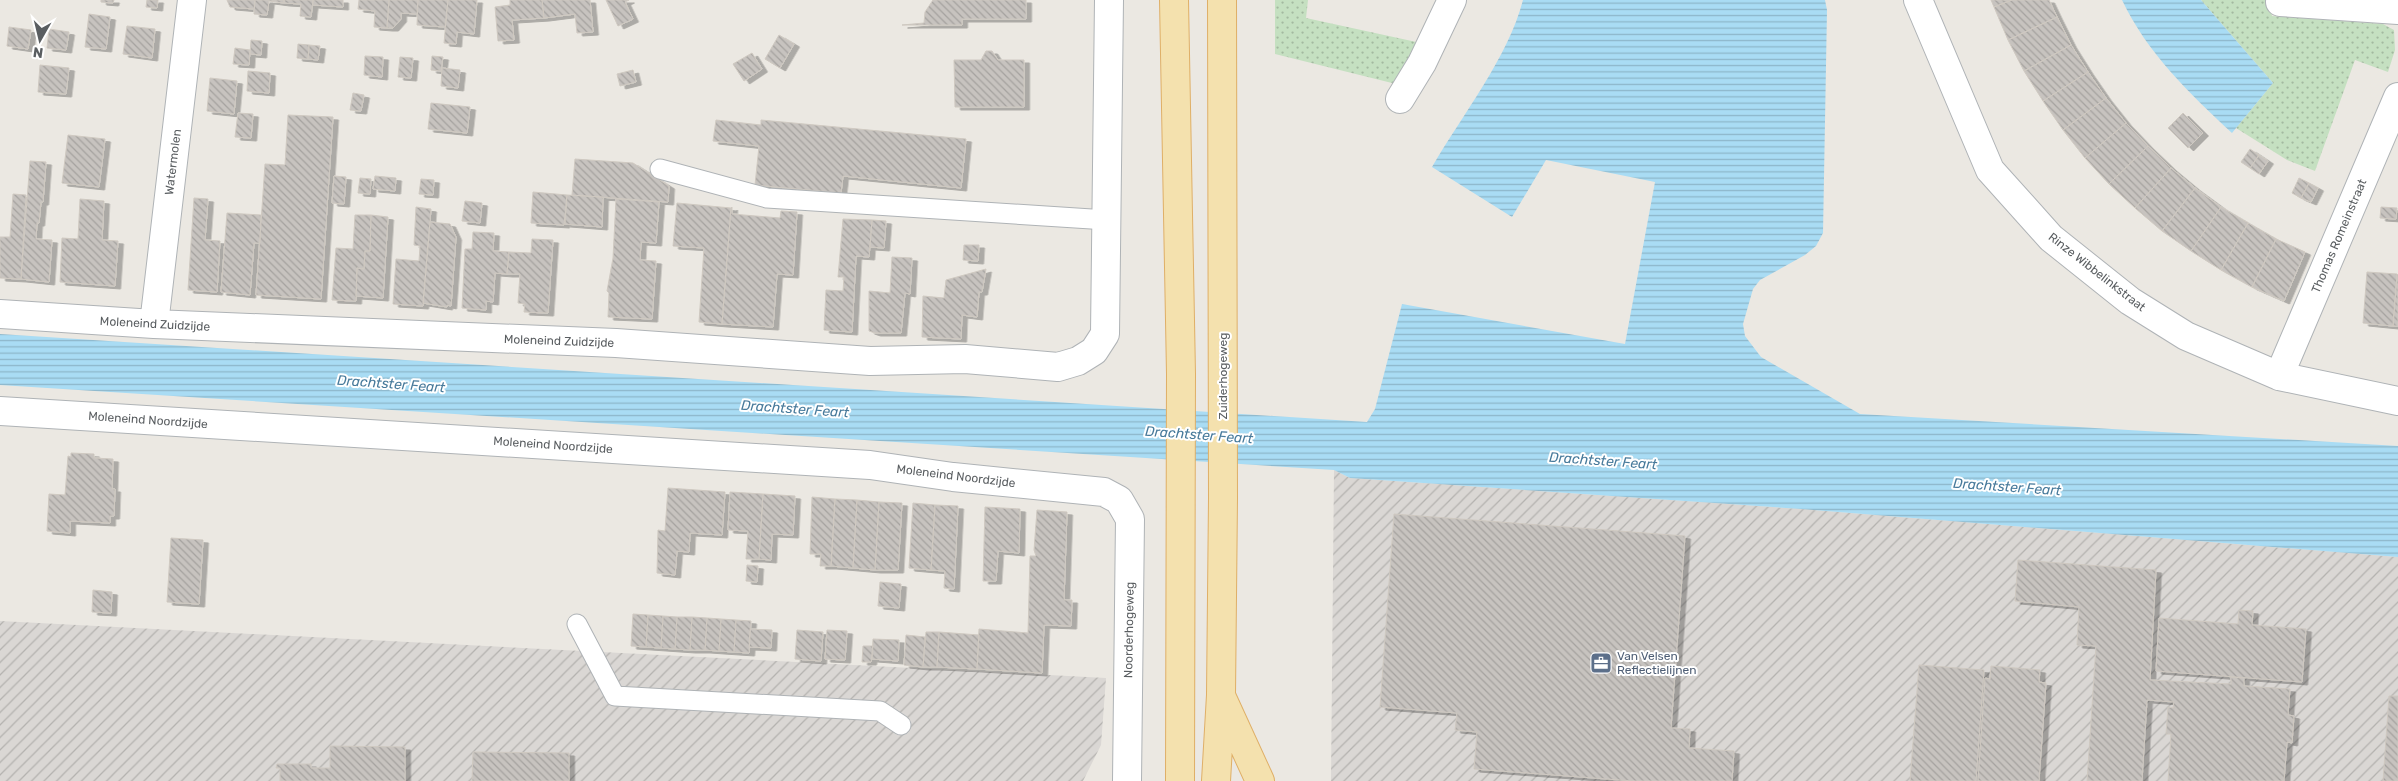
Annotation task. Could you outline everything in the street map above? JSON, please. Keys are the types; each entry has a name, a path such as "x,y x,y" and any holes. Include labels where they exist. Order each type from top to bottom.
{"main road":[{"path":"1174,0 1180,374 1180,781"},
{"name":"Zuiderhogeweg","path":"1216,781 1221,695 1223,498 1222,0"},
{"path":"1221,695 1260,781"}],"street":[{"name":"Watermolen","path":"154,324 192,0"},
{"path":"1107,220 1109,0"},
{"path":"1400,100 1422,63 1452,0"},
{"name":"Rinze Wibbelinkstraat","path":"1918,0 1990,170 2051,238 2130,301 2186,336 2279,376 2398,402"},
{"path":"2280,2 2398,10"},
{"name":"Thomas Romeinstraat","path":"2279,376 2398,97"},
{"name":"Moleneind Zuidzijde","path":"0,314 154,324 616,343 870,361 965,359 1058,367 1078,361 1094,351 1105,334 1107,220"},
{"name":"Moleneind Noordzijde","path":"0,411 870,465 962,478 1104,492"},
{"name":"Noorderhogeweg","path":"1104,492 1119,500 1130,519 1127,776"}],"lane":[{"path":"660,169 767,198 1107,220"},
{"path":"577,624 615,696 880,711 900,725"}],"shaded area":[{"path":"1334,470 1350,478 1801,509 2398,557 2398,781 1331,781"},
{"path":"0,621 1106,678 1101,745 1083,781 0,781"}],"green space":[{"path":"1275,0 1308,0 1306,18 1421,43 1396,84 1275,54"},
{"path":"2201,0 2269,0 2272,16 2383,24 2394,30 2395,50 2388,72 2355,60 2315,171 2287,160 2236,128 2273,83"}],"water":[{"name":"Drachtster Feart","path":"1523,0 1825,0 1827,10 1823,233 1816,246 1805,255 1760,280 1753,289 1743,324 1745,336 1761,357 1860,414 2398,446 2398,557 1801,509 1350,478 1334,470 0,385 0,334 1367,422 1375,409 1402,304 1625,344 1655,182 1546,160 1512,217 1432,167 1496,65 1516,22"},
{"path":"2122,0 2201,0 2273,83 2232,133 2171,72 2144,38"}],"building":[{"path":"101,0 114,0 113,3 101,2"},
{"path":"147,0 158,0 157,8 146,7"},
{"path":"227,0 255,0 254,9 230,7"},
{"path":"255,0 284,0 284,3 269,1 267,15 254,14"},
{"path":"284,0 313,0 311,17 300,16 301,4 284,3"},
{"path":"313,0 343,0 343,7 313,5"},
{"path":"359,0 389,0 387,28 374,27 375,11 358,9"},
{"path":"389,0 418,0 417,14 401,13 401,19 393,28 387,28"},
{"path":"418,0 448,0 445,27 417,25"},
{"path":"448,0 477,0 474,34 457,32 456,44 444,43"},
{"path":"510,0 542,0 544,18 512,20 514,40 498,41 495,7 510,5"},
{"path":"542,0 590,0 593,32 577,33 575,14 544,18"},
{"path":"606,0 629,0 625,2 633,19 618,26"},
{"path":"933,0 1026,0 1026,19 962,19 962,25 902,25 924,23 925,12"},
{"path":"1991,0 2012,0 1994,7"},
{"path":"2012,0 2049,0 2057,17 2008,40 1994,7"},
{"path":"89,14 110,17 106,49 85,47"},
{"path":"2057,17 2071,45 2024,71 2008,40"},
{"path":"127,26 155,29 152,58 123,54"},
{"path":"9,27 31,30 28,49 7,46"},
{"path":"49,29 69,32 66,50 47,48"},
{"path":"779,35 794,44 780,68 765,59"},
{"path":"251,40 262,41 261,55 250,54"},
{"path":"298,44 309,45 308,59 297,58"},
{"path":"309,45 320,46 318,60 308,59"},
{"path":"2071,45 2088,72 2043,101 2024,71"},
{"path":"235,48 250,50 249,65 233,64"},
{"path":"986,51 992,51 998,60 1024,60 1024,107 955,107 954,60 981,60"},
{"path":"752,53 762,69 744,81 733,64"},
{"path":"365,56 383,57 382,77 364,75"},
{"path":"432,56 443,57 441,71 431,70"},
{"path":"400,57 413,58 411,78 398,77"},
{"path":"40,65 69,68 66,94 38,92"},
{"path":"442,68 460,70 458,88 441,86"},
{"path":"633,70 636,82 620,86 617,74"},
{"path":"248,71 270,73 269,93 247,91"},
{"path":"2088,72 2106,98 2063,130 2043,101"},
{"path":"210,78 237,81 234,114 207,111"},
{"path":"353,93 364,95 361,111 350,110"},
{"path":"2106,98 2126,123 2085,158 2063,130"},
{"path":"431,103 470,107 467,133 428,129"},
{"path":"238,113 253,114 251,138 235,137"},
{"path":"2183,113 2203,133 2188,148 2168,128"},
{"path":"288,115 333,117 321,299 256,295 265,164 285,165"},
{"path":"716,120 761,125 761,120 966,139 961,188 843,176 841,193 755,185 759,146 713,141"},
{"path":"2126,123 2148,146 2109,184 2085,158"},
{"path":"68,135 105,139 99,187 62,183"},
{"path":"2148,146 2171,168 2135,208 2109,184"},
{"path":"2250,149 2259,155 2250,168 2241,162"},
{"path":"2259,155 2268,161 2259,174 2250,168"},
{"path":"575,159 633,163 669,186 668,202 572,195"},
{"path":"30,161 46,162 43,202 41,202 39,223 37,223 36,239 52,240 49,282 21,279"},
{"path":"2171,168 2195,188 2162,231 2135,208"},
{"path":"334,176 346,177 344,204 332,203"},
{"path":"375,176 396,178 395,191 373,189"},
{"path":"360,178 371,179 370,194 358,193"},
{"path":"2299,178 2309,183 2301,198 2292,193"},
{"path":"421,179 434,180 433,195 419,194"},
{"path":"2309,183 2318,188 2311,202 2301,198"},
{"path":"2195,188 2221,207 2191,251 2162,231"},
{"path":"533,192 567,195 564,225 531,223"},
{"path":"13,194 26,195 21,279 0,278 0,237 10,237"},
{"path":"567,195 603,197 602,227 565,224"},
{"path":"194,198 208,199 205,240 220,241 217,292 188,290"},
{"path":"80,199 104,201 102,240 118,241 115,286 60,282 62,238 78,239"},
{"path":"616,199 659,202 656,243 641,242 640,260 656,261 652,319 608,317 609,293 607,291 613,258"},
{"path":"465,201 482,203 480,223 462,221"},
{"path":"677,203 731,208 722,324 699,322 704,248 673,246"},
{"path":"416,207 431,209 423,306 393,304 396,259 419,261 420,246 414,245"},
{"path":"732,207 732,214 780,218 781,211 797,212 793,275 777,274 773,327 722,324"},
{"path":"2221,207 2248,223 2221,270 2191,251"},
{"path":"2381,207 2397,208 2396,219 2380,218"},
{"path":"227,213 261,215 260,243 254,243 250,295 221,292"},
{"path":"355,215 371,215 370,251 365,251 364,269 357,268 356,301 332,300 336,248 353,249"},
{"path":"371,215 388,217 383,298 356,296 357,268 364,269 365,251 370,251"},
{"path":"843,219 872,220 869,257 856,256 852,332 824,330 826,290 843,291 844,277 838,277"},
{"path":"872,220 886,221 884,248 870,247"},
{"path":"430,222 450,224 456,237 451,306 447,305 447,307 423,303"},
{"path":"2248,223 2276,239 2252,287 2221,270"},
{"path":"473,232 494,233 493,251 509,252 507,274 495,273 493,302 486,301 486,310 462,308 465,249 472,249"},
{"path":"532,239 553,240 548,313 524,312 525,304 518,303 520,274 507,274 509,252 531,253"},
{"path":"2276,239 2305,252 2284,301 2252,287"},
{"path":"964,245 979,245 978,261 963,260"},
{"path":"892,257 912,258 910,294 905,293 901,333 875,333 869,331 869,291 890,293"},
{"path":"986,269 982,292 979,292 977,317 962,315 961,339 922,337 923,296 944,298 946,280"},
{"path":"2367,272 2397,274 2393,326 2363,323"},
{"path":"2397,274 2398,326 2393,326"},
{"path":"71,453 94,454 94,458 113,459 112,489 115,489 114,516 110,516 110,523 70,521 70,533 47,531 49,494 65,495 68,456 71,457"},
{"path":"668,488 725,492 722,535 690,533 689,552 677,551 675,575 657,573 658,530 665,531"},
{"path":"730,492 763,494 759,559 746,559 748,531 728,530"},
{"path":"763,494 795,496 793,535 772,534 771,560 759,559"},
{"path":"812,497 835,499 831,566 820,566 821,554 810,554"},
{"path":"835,499 857,500 853,568 831,566"},
{"path":"857,500 879,502 875,570 853,568"},
{"path":"879,502 902,503 898,570 875,570"},
{"path":"913,503 935,505 931,570 909,568"},
{"path":"935,505 958,506 954,589 944,588 945,571 931,570"},
{"path":"985,507 1020,509 1019,553 998,551 996,581 983,581"},
{"path":"1037,510 1067,512 1064,600 1072,600 1071,626 1044,625 1042,673 977,669 979,629 1028,633 1030,556 1036,556 1034,550"},
{"path":"1394,514 1685,536 1671,728 1690,729 1689,748 1734,751 1732,781 1633,781 1474,769 1477,732 1455,730 1457,713 1380,707"},
{"path":"171,538 203,540 199,604 167,602"},
{"path":"2018,560 2156,570 2150,680 2231,684 2231,677 2244,678 2244,686 2290,689 2288,715 2294,716 2292,743 2287,742 2284,781 2168,781 2171,734 2166,734 2168,707 2173,708 2174,702 2147,700 2142,781 2087,781 2096,646 2077,645 2079,607 2015,601"},
{"path":"747,565 758,566 757,582 746,581"},
{"path":"880,582 901,584 899,608 878,606"},
{"path":"93,590 112,592 111,613 92,612"},
{"path":"2239,610 2253,611 2252,625 2306,629 2302,682 2156,671 2159,618 2238,624"},
{"path":"633,614 648,615 646,647 631,646"},
{"path":"648,615 663,616 661,648 646,647"},
{"path":"663,616 677,617 675,649 661,648"},
{"path":"677,617 692,617 690,650 675,649"},
{"path":"692,617 707,618 705,650 690,650"},
{"path":"707,618 721,619 719,651 705,650"},
{"path":"721,619 736,620 734,652 719,651"},
{"path":"736,620 751,621 749,653 734,652"},
{"path":"750,629 772,630 771,648 749,647"},
{"path":"797,630 823,632 821,661 795,659"},
{"path":"827,630 847,631 845,660 825,659"},
{"path":"926,632 939,632 937,667 923,667"},
{"path":"939,632 979,635 977,669 937,667"},
{"path":"906,635 925,637 923,667 904,665"},
{"path":"873,639 899,640 898,661 872,659"},
{"path":"863,646 873,646 871,662 862,662"},
{"path":"1919,665 1984,670 1976,781 1910,781"},
{"path":"1991,666 2040,670 2039,682 2046,683 2039,781 1978,781 1985,678 1990,679"},
{"path":"2389,696 2398,696 2398,781 2383,781"},
{"path":"330,746 405,747 405,781 280,781 280,768 276,768 277,764 311,764 311,768 330,768"},
{"path":"473,752 569,753 569,781 472,781"}],"place":[{"name":"Van Velsen Reflectielijnen","path":"1601,663"}]}
